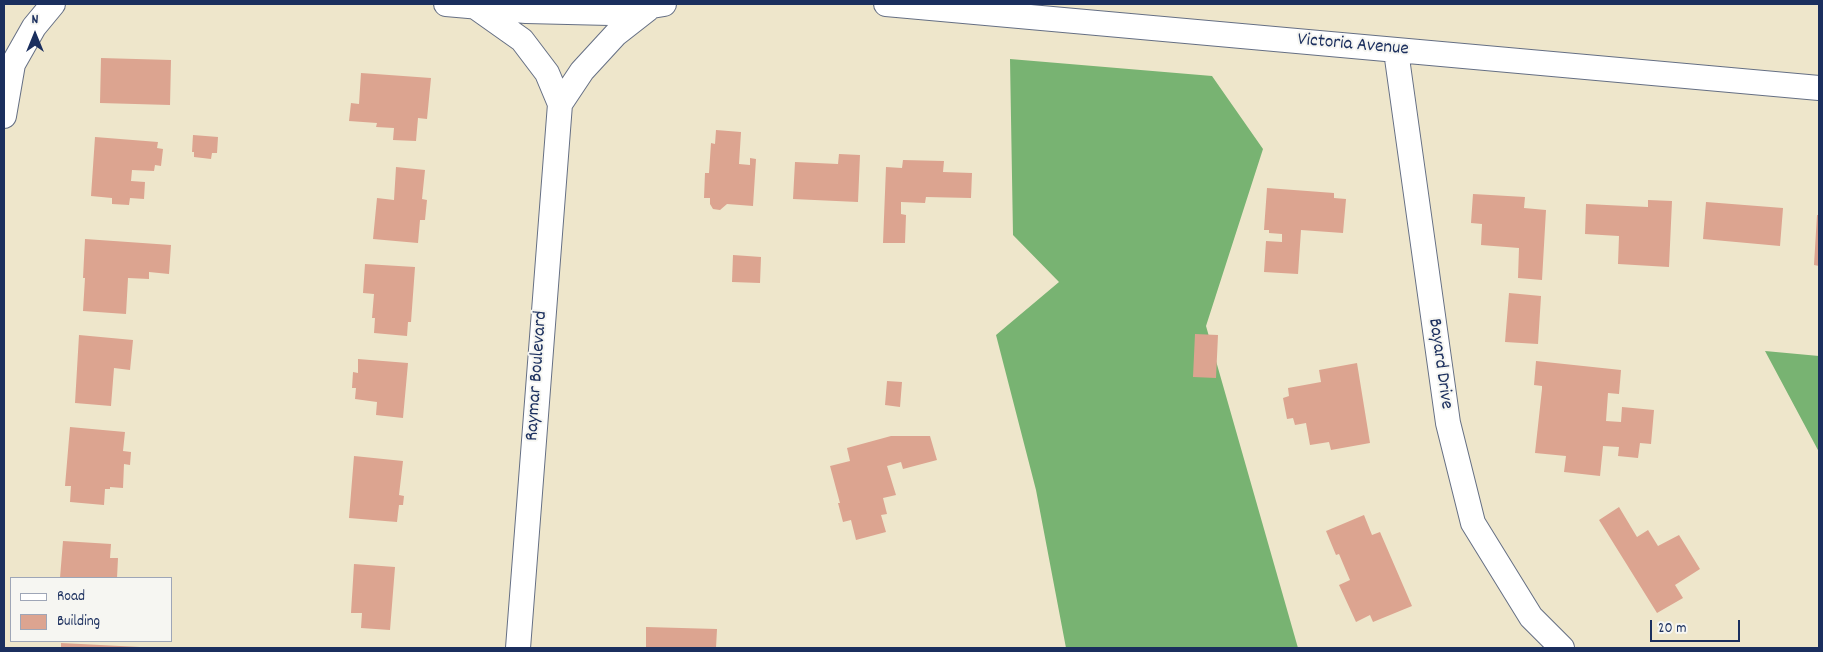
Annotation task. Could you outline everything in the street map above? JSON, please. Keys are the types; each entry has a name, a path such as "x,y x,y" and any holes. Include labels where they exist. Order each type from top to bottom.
{"street":[{"path":"4,116 13,64 34,27 53,4"},
{"path":"446,4 526,11 610,13 657,6"},
{"name":"Victoria Avenue","path":"886,4 1092,21 1819,88"},
{"name":"Raymar Boulevard","path":"474,6 522,40 547,73 560,104 518,648"},
{"name":"Raymar Boulevard","path":"560,104 582,71 616,34 657,6"},
{"name":"Bayard Drive","path":"1396,50 1448,423 1473,523 1531,618 1562,648"}],"green space":[{"path":"1010,59 1212,76 1263,149 1206,326 1298,648 1066,648 1036,490 996,335 1059,282 1013,235"},
{"path":"1765,351 1819,356 1819,452"}],"building":[{"path":"101,58 171,60 170,105 100,103"},
{"path":"361,73 431,78 427,119 418,118 416,141 393,140 394,128 376,127 377,123 349,121 351,103 359,104"},
{"path":"716,130 741,132 739,164 750,165 750,158 756,159 753,206 727,204 720,210 713,209 710,204 710,198 704,198 705,173 709,173 711,143 715,144"},
{"path":"193,135 218,137 217,153 212,153 211,159 194,157 194,152 192,152"},
{"path":"95,137 158,142 157,148 163,149 161,166 155,165 154,171 132,170 131,181 145,182 144,199 130,198 129,205 112,204 112,198 91,196"},
{"path":"839,154 860,155 858,202 793,199 795,162 838,164"},
{"path":"903,160 944,161 943,172 972,173 971,198 926,197 925,203 901,202 901,214 906,215 905,243 883,243 886,167 902,168"},
{"path":"396,167 425,170 422,199 427,200 425,220 420,220 418,243 373,239 377,198 394,200"},
{"path":"1267,188 1334,193 1334,198 1346,199 1343,233 1301,230 1298,274 1264,272 1266,241 1282,242 1282,234 1269,233 1269,230 1264,230"},
{"path":"1473,194 1525,197 1524,208 1546,210 1542,280 1518,278 1519,248 1481,245 1482,224 1471,223"},
{"path":"1648,200 1672,201 1669,267 1618,264 1619,236 1585,234 1586,204 1648,207"},
{"path":"1706,202 1783,208 1780,246 1703,239"},
{"path":"1817,215 1819,215 1819,266 1814,265"},
{"path":"85,239 171,245 169,274 149,272 149,279 128,278 126,314 83,311"},
{"path":"733,255 761,257 760,283 732,282"},
{"path":"365,264 415,267 411,322 408,322 407,336 374,333 375,318 372,318 374,294 363,293"},
{"path":"1509,293 1541,296 1538,344 1505,342"},
{"path":"1195,334 1218,335 1216,378 1193,377"},
{"path":"79,335 133,340 130,370 114,368 111,406 75,403"},
{"path":"358,359 408,363 403,418 376,415 377,402 355,399 356,388 352,388 353,372 358,373"},
{"path":"1536,361 1621,370 1619,394 1608,393 1606,421 1621,422 1622,407 1654,410 1651,444 1640,443 1638,458 1618,456 1619,447 1603,446 1600,476 1564,472 1566,456 1535,453 1542,389 1542,386 1534,385"},
{"path":"1357,363 1370,443 1331,450 1329,442 1310,445 1306,423 1295,425 1293,418 1287,419 1283,398 1289,396 1288,388 1321,382 1319,370"},
{"path":"887,381 902,382 900,407 885,405"},
{"path":"70,427 125,432 123,451 131,452 130,465 124,464 123,488 110,487 110,489 105,489 104,505 70,502 71,486 65,486"},
{"path":"891,436 930,436 937,460 903,469 901,462 887,466 896,495 883,498 887,514 881,515 886,532 856,540 851,520 843,522 830,466 850,461 847,448"},
{"path":"354,456 403,461 399,495 404,496 403,505 399,505 397,522 349,518"},
{"path":"1619,507 1637,537 1648,530 1658,546 1679,535 1700,569 1675,585 1683,598 1657,613 1599,520"},
{"path":"1364,515 1372,535 1380,532 1412,606 1373,622 1370,615 1356,622 1339,585 1350,580 1339,554 1336,555 1326,531"},
{"path":"63,541 111,544 110,558 118,558 117,577 60,577"},
{"path":"354,564 395,567 390,630 361,628 362,613 351,613"},
{"path":"646,627 717,629 716,648 646,648"},
{"path":"61,643 140,647 140,648 61,648"}]}
